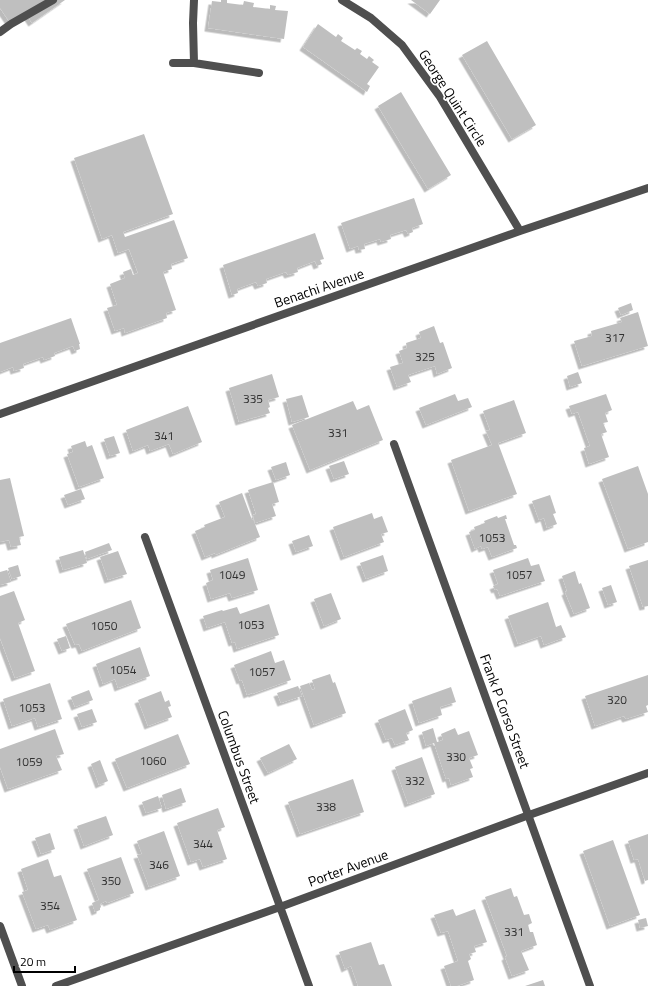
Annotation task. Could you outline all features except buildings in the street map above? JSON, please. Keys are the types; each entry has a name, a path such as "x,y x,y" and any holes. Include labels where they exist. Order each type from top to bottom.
{"street":[{"path":"0,32 53,0"},
{"path":"194,0 194,63"},
{"name":"George Quint Circle","path":"342,0 371,18 402,45 440,97 520,231"},
{"path":"172,63 194,63 259,73"},
{"name":"Benachi Avenue","path":"0,414 520,231 648,188"},
{"name":"Frank P Corso Street","path":"394,444 590,986"},
{"name":"Columbus Street","path":"145,537 309,986"},
{"name":"Porter Avenue","path":"56,986 280,907 529,815 648,773"},
{"path":"0,926 22,986"}]}
